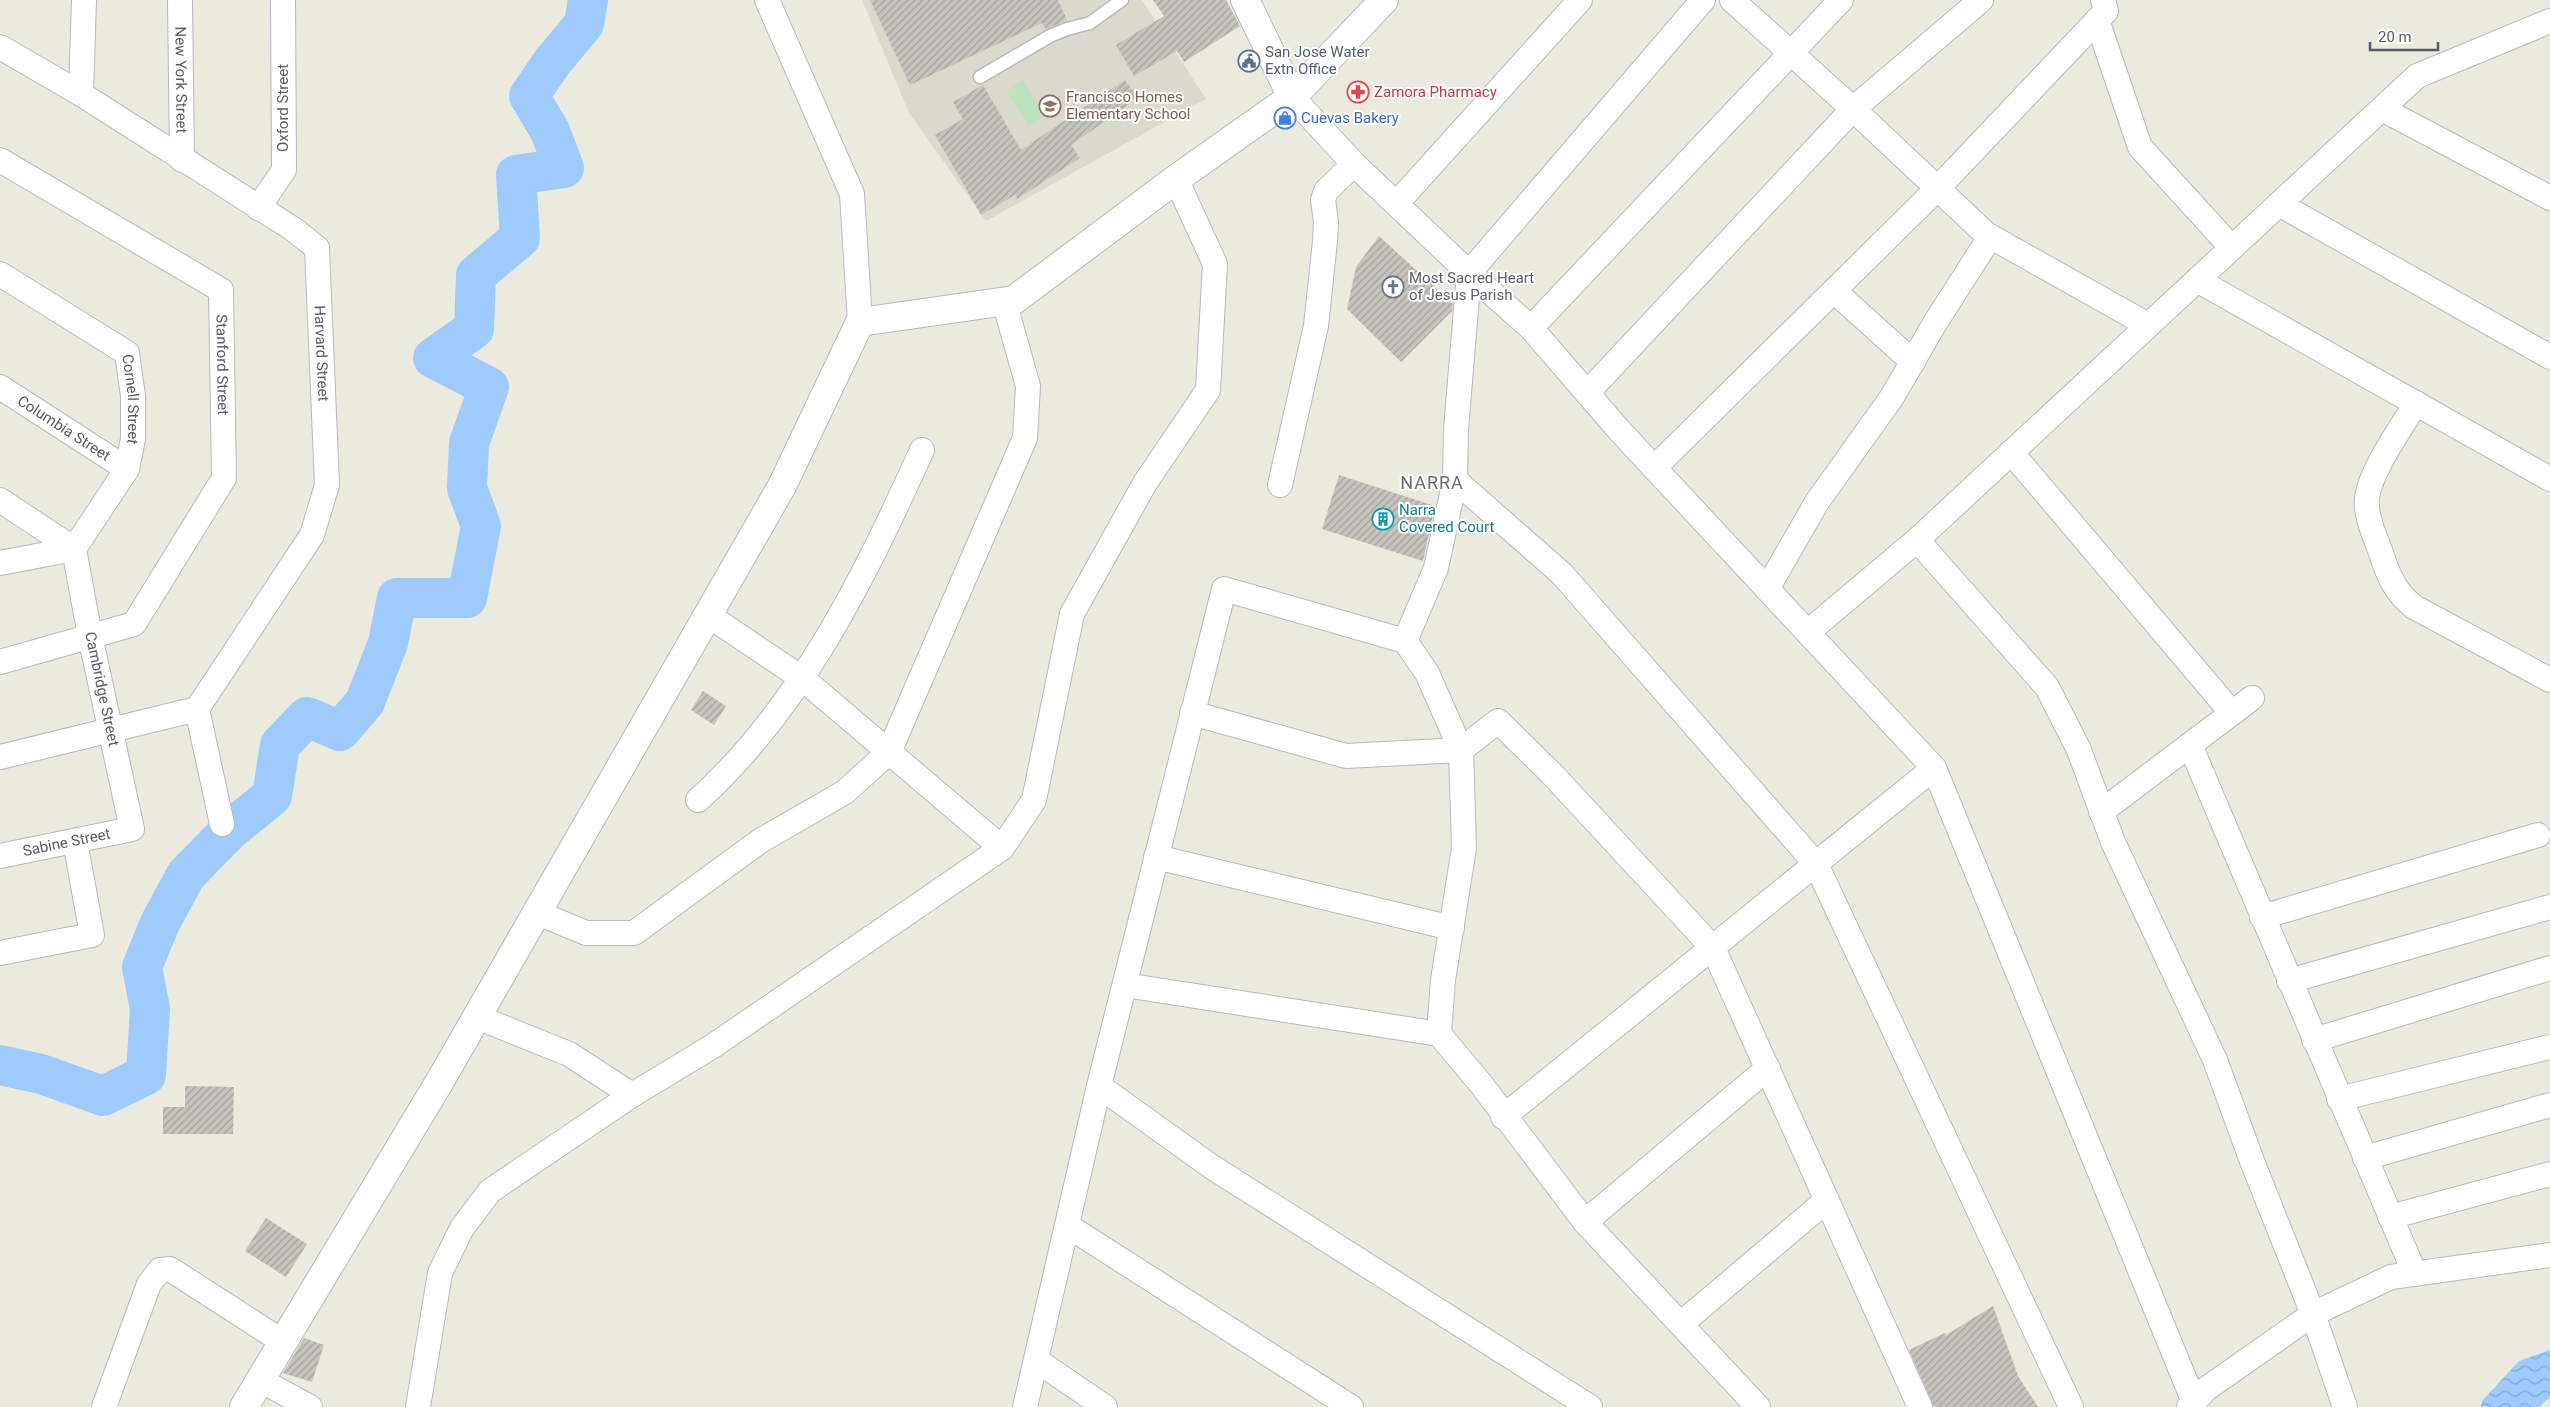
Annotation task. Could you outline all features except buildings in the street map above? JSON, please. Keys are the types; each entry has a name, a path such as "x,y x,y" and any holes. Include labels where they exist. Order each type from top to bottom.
{"street":[{"path":"81,94 84,0"},
{"name":"New York Street","path":"180,0 182,160"},
{"name":"Oxford Street","path":"258,208 284,170 283,0"},
{"path":"244,1407 538,913 782,486 860,322 852,194 767,0"},
{"path":"1245,0 1292,97 1354,164 1469,273 1531,328 1654,468 1934,768 2192,1405 2206,1389 2313,1314 2391,1277 2550,1255"},
{"path":"860,322 1014,300 1176,179 1292,97 1384,0"},
{"path":"1397,203 1580,0"},
{"path":"1405,641 1436,568 1455,480 1456,429 1469,273 1703,0"},
{"path":"1732,0 1790,54 1854,109 1990,237 2148,325"},
{"path":"1531,328 1841,0"},
{"path":"1587,393 1854,109 1981,0"},
{"path":"1654,468 1937,189 2100,10"},
{"path":"2100,10 2140,147 2232,248"},
{"path":"1808,632 1917,540 2417,76 2550,21"},
{"name":"Harvard Street","path":"0,47 81,94 293,229 318,248 328,485 312,535 197,709"},
{"path":"2382,109 2550,198"},
{"name":"Stanford Street","path":"0,160 221,290 224,478 134,624 90,636"},
{"path":"1280,485 1316,326 1325,241 1324,195 1354,164"},
{"path":"418,1407 440,1273 462,1228 490,1191 632,1095 713,1046 1002,848 1034,800 1072,614 1146,483 1208,390 1215,264 1176,179"},
{"path":"2279,204 2550,357"},
{"path":"1767,589 1817,502 1892,397 1990,237"},
{"name":"Cornell Street","path":"0,274 127,353 133,396 133,439 127,469 74,549"},
{"path":"2198,280 2550,479"},
{"path":"1834,291 1913,362"},
{"path":"538,913 586,933 634,933 760,841 845,792 890,752 1025,438 1028,386 1004,301"},
{"name":"Columbia Street","path":"0,387 127,469"},
{"path":"2416,403 2374,476 2367,498 2369,518 2393,585 2400,596 2414,607 2550,680"},
{"path":"698,800 722,779 749,748 803,679 847,602 897,505 922,450"},
{"path":"2011,452 2232,713"},
{"path":"1455,480 1562,574 1816,864 2071,1407"},
{"path":"0,500 74,549"},
{"path":"1917,540 2047,687 2079,750 2113,842 2215,1060 2252,1161 2313,1314 2345,1407"},
{"path":"0,563 74,549"},
{"name":"Cambridge Street","path":"74,549 90,636 132,829"},
{"path":"1025,1407 1099,1086 1224,589 1405,641 1427,673 1461,750 1464,848 1443,980 1439,1034"},
{"path":"708,614 803,679 1002,848"},
{"path":"0,662 90,636"},
{"path":"2101,812 2252,698"},
{"path":"0,757 110,732 197,709 222,824"},
{"path":"1192,712 1346,756 1461,750 1498,721 1552,774 1713,948 1920,1407"},
{"path":"2190,745 2289,982 2415,1274"},
{"path":"1504,1117 1934,768"},
{"name":"Sabine Street","path":"0,856 132,829"},
{"path":"2262,918 2538,835"},
{"path":"0,954 92,935 75,841"},
{"path":"1156,857 1452,928"},
{"path":"2289,982 2550,907"},
{"path":"2314,1040 2550,968"},
{"path":"1125,985 1439,1034 1481,1084 1585,1222 1682,1323 1758,1407"},
{"path":"477,1017 569,1054 632,1095"},
{"path":"2340,1099 2550,1047"},
{"path":"1585,1222 1768,1068"},
{"path":"1099,1086 1212,1167 1590,1407"},
{"path":"2365,1158 2550,1105"},
{"path":"2390,1217 2550,1174"},
{"path":"1682,1323 1827,1200"},
{"path":"1068,1226 1351,1407"},
{"path":"104,1407 149,1284 160,1270 170,1269 283,1342"},
{"path":"1036,1360 1105,1407"},
{"path":"260,1380 310,1407"}],"lane":[{"path":"980,77 1050,36 1072,27 1090,23 1122,0"}],"shaded area":[{"name":"Francisco Homes Elementary School","path":"862,0 1142,0 1206,99 986,221 909,113"}],"green space":[{"path":"1022,80 1046,115 1029,126 1006,92"}],"water":[{"path":"2550,1350 2550,1397 2539,1407 2481,1407 2482,1401 2519,1361"}],"waterway":[{"path":"0,1065 41,1074 103,1096 146,1075 150,1009 142,967 160,923 186,875 229,831 272,796 280,745 307,717 340,731 365,702 388,643 397,598 467,598 481,526 467,488 469,443 489,387 433,358 474,329 476,275 520,238 516,175 564,168 550,131 529,96 553,61 584,24 588,0"}],"place":[{"name":"San Jose Water Extn Office","path":"1249,61"},
{"name":"Zamora Pharmacy","path":"1358,92"},
{"name":"Francisco Homes Elementary School","path":"1050,106"},
{"name":"Cuevas Bakery","path":"1285,118"},
{"name":"Most Sacred Heart of Jesus Parish","path":"1393,287"},
{"name":"Narra Covered Court","path":"1383,519"}],"district":[{"name":"NARRA","path":"1432,482"}]}
